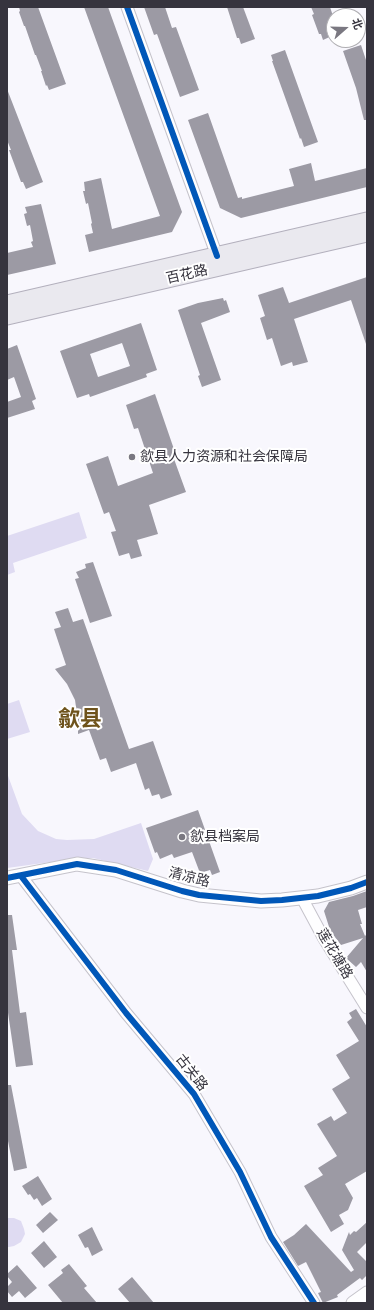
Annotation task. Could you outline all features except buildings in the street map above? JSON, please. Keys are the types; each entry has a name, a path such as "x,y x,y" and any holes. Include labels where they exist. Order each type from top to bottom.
{"main road":[{"name":"百花路","path":"7,304 367,221"},
{"name":"百花路","path":"7,316 367,233"}],"street":[{"path":"127,7 217,256"},
{"name":"清凉路","path":"7,878 77,864 116,870 199,895 262,901 302,898 335,892 367,882"},
{"name":"古关路","path":"21,876 126,1013 194,1094 240,1172 271,1237 314,1303"},
{"name":"莲花塘路","path":"302,898 323,937 367,1008"},
{"path":"353,1303 367,1293"}],"shaded area":[{"path":"79,512 87,538 13,563 15,572 7,575 7,536"},
{"path":"19,700 30,732 7,739 7,704"},
{"path":"7,773 22,814 38,831 56,839 94,839 141,823 153,859 148,871 93,858 7,868"},
{"path":"7,1218 14,1218 21,1221 25,1234 21,1242 9,1247 7,1247"}],"cycle path":[{"path":"127,7 217,256"},
{"path":"7,878 77,864 116,870 199,895 261,901 318,896 351,888 367,882"},
{"path":"21,876 126,1013 194,1094 240,1172 271,1237 314,1303"}],"place":[{"name":"歙县人力资源和社会保障局","path":"132,457"},
{"name":"歙县档案局","path":"182,837"}],"district":[{"name":"歙县","path":"80,720"}]}
